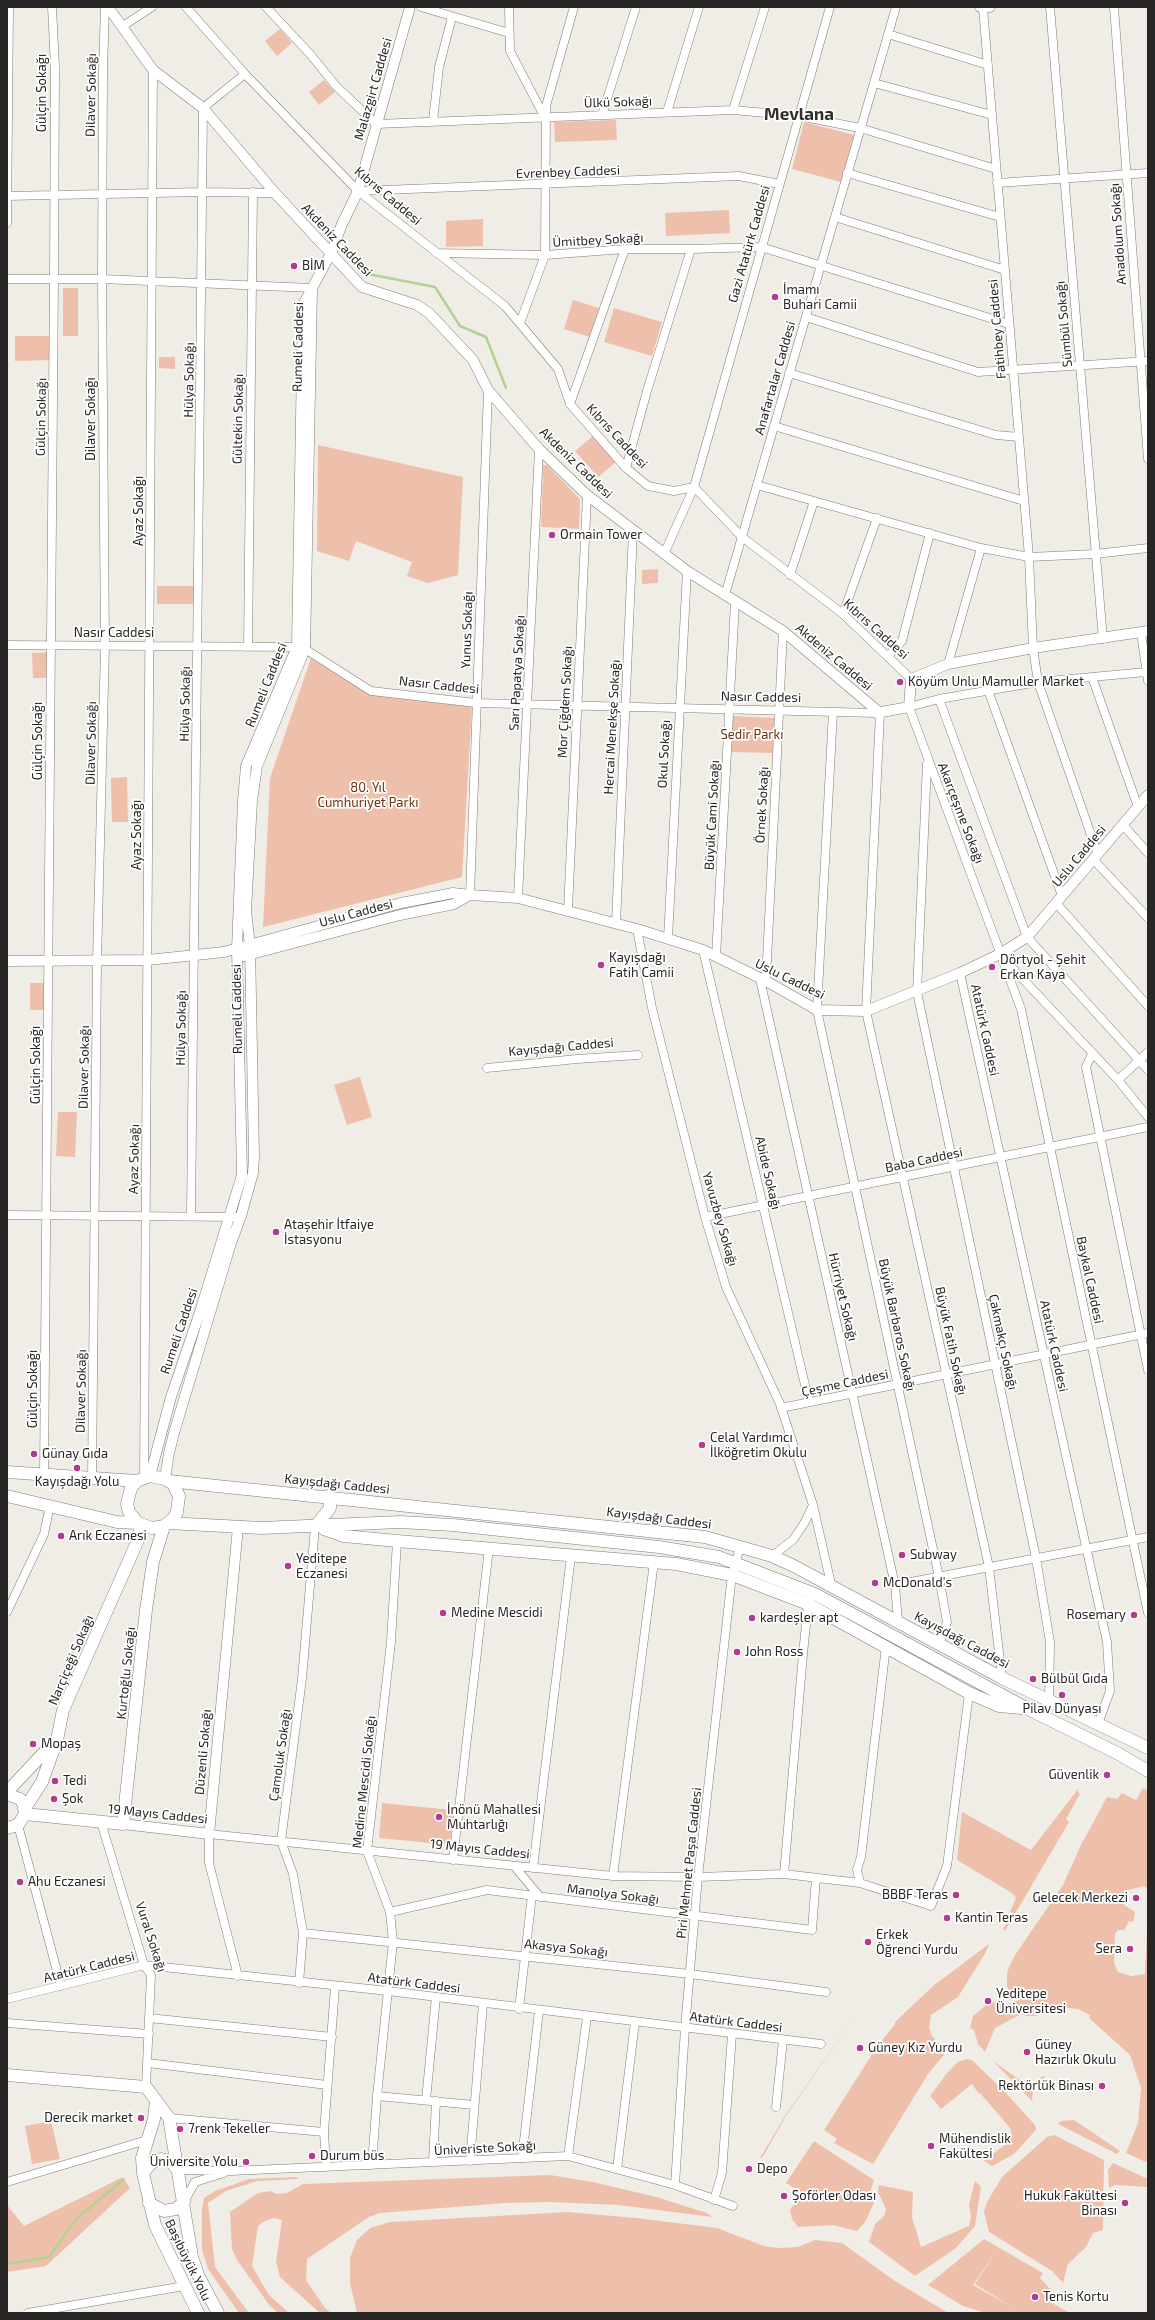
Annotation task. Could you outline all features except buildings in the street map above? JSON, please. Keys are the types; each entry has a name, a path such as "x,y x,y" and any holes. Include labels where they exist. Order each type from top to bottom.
{"main road":[{"name":"Kayışdağı Caddesi","path":"7,1472 92,1479 144,1478 167,1480 705,1537 772,1556 831,1584 1002,1678 1148,1748"},
{"path":"140,1524 129,1512 127,1504 128,1496 144,1478"},
{"path":"166,1524 174,1518 179,1504 176,1489 167,1480"},
{"path":"7,1496 117,1522 140,1524 152,1528 166,1524 238,1527 315,1526 400,1522 453,1525 659,1547 719,1557 815,1594 1028,1709 1116,1753 1148,1771"},
{"path":"315,1526 330,1508 330,1502 327,1496"},
{"name":"Narçiçeği Sokağı","path":"25,1811 42,1782 57,1740 63,1710 138,1540 140,1524"},
{"name":"Kurtoğlu Sokağı","path":"123,1824 146,1610 153,1562 166,1524"},
{"path":"315,1526 344,1536 654,1562 732,1575 808,1604 969,1693 999,1706 1028,1709"},
{"path":"11,1829 25,1811 20,1799 7,1793 57,1740"},
{"name":"19 Mayıs Caddesi","path":"25,1811 123,1824"},
{"path":"7,2075 146,2087 169,2118 178,2170"},
{"path":"143,2173 142,2158 154,2120 156,2100"},
{"path":"143,2173 151,2163 161,2159 170,2161 178,2170"},
{"name":"Başıbüyük Yolu","path":"178,2170 192,2257 198,2275 218,2313"},
{"name":"Başıbüyük Yolu","path":"143,2173 155,2225 198,2313"},
{"path":"150,2202 164,2211 176,2209 184,2202"}],"street":[{"path":"7,223 8,32 10,7"},
{"name":"Gülçin Sokağı","path":"44,1475 54,279 55,67 52,7"},
{"name":"Akdeniz Caddesi","path":"107,7 123,26 153,70 203,108 275,193 362,287 417,305 429,313 473,360 488,390 540,449 587,494 633,532 686,571 783,631 878,713"},
{"name":"Dilaver Sokağı","path":"92,1479 97,961 105,646 102,194 107,7"},
{"path":"123,26 152,7"},
{"name":"Kıbrıs Caddesi","path":"186,7 245,74 358,191 506,306 558,368 570,404 626,468 648,486 674,491 694,487 742,537 790,575 844,614 911,678 948,664 1033,648 1145,632"},
{"path":"266,7 310,54 336,86 376,124"},
{"name":"Malazgirt Caddesi","path":"312,288 331,253 358,191 410,7"},
{"path":"421,7 510,33"},
{"path":"509,7 510,51 545,117"},
{"path":"520,323 545,255 546,106 574,7"},
{"path":"602,115 636,7"},
{"path":"667,112 699,7"},
{"path":"733,110 765,7"},
{"name":"Gazi Atatürk Caddesi","path":"664,554 694,487 778,184 830,7"},
{"name":"Anafartalar Caddesi","path":"726,595 896,7"},
{"name":"Fatihbey Caddesi","path":"984,7 997,183 1024,501 1033,648 1038,682 1096,857"},
{"name":"Sümbül Sokağı","path":"1050,7 1103,639"},
{"name":"Anadolum Sokağı","path":"1114,7 1126,174 1144,362 1148,459"},
{"path":"433,121 438,67 452,17"},
{"path":"888,34 988,65"},
{"path":"152,192 153,70"},
{"path":"203,192 203,108 245,74"},
{"path":"874,83 992,116"},
{"name":"Ülkü Sokağı","path":"376,124 733,110 799,116 860,128 996,169"},
{"path":"847,173 1000,217"},
{"path":"997,183 1148,173"},
{"name":"Evrenbey Caddesi","path":"358,191 545,185 739,176 778,184"},
{"path":"7,196 54,196 152,192 275,193"},
{"name":"Ayaz Sokağı","path":"144,1478 152,192"},
{"name":"Hülya Sokağı","path":"191,1216 203,192"},
{"name":"Gültekin Sokağı","path":"248,647 253,192"},
{"path":"835,217 1005,270"},
{"path":"761,247 1009,324"},
{"name":"Ümitbey Sokağı","path":"436,253 545,255 625,249 691,250 761,247"},
{"path":"570,404 625,249"},
{"path":"626,468 647,391 691,250"},
{"path":"7,279 102,279 312,288"},
{"name":"Rumeli Caddesi","path":"167,1480 169,1453 174,1433 253,1172 250,946 246,911 252,801 257,766 301,648 303,305 312,288"},
{"path":"806,318 978,372 1144,362"},
{"path":"789,374 996,435 1018,437"},
{"name":"Yunus Sokağı","path":"470,896 488,390"},
{"path":"774,426 1024,501"},
{"name":"Sarı Papatya Sokağı","path":"518,898 540,449"},
{"path":"757,485 981,548 1028,557 1095,554 1148,548"},
{"name":"Mor Çiğdem Sokağı","path":"568,910 587,494"},
{"path":"790,575 814,501"},
{"path":"844,614 877,518"},
{"name":"Hercai Menekşe Sokağı","path":"616,923 633,532"},
{"path":"888,656 902,641 930,533"},
{"path":"948,664 981,548"},
{"name":"Okul Sokağı","path":"668,938 686,571"},
{"name":"Büyük Cami Sokağı","path":"716,957 735,602"},
{"name":"Örnek Sokağı","path":"763,980 783,631"},
{"path":"1145,632 1146,672 1148,681"},
{"name":"Nasır Caddesi","path":"7,645 301,648 371,691 476,703 878,713"},
{"name":"Rumeli Caddesi","path":"144,1478 200,1312 242,1175 243,1159 237,952 246,766 301,648"},
{"path":"866,1011 878,713 939,699 1038,682 1146,672"},
{"path":"1092,677 1138,807"},
{"name":"Akarçeşme Sokağı","path":"911,678 908,707 1000,954"},
{"path":"988,690 1059,900 1148,1006"},
{"path":"939,699 1028,937 1148,1070"},
{"name":"Büyük Barbaros Sokağı","path":"833,712 817,1010 939,1576 947,1622 939,1644"},
{"name":"Çakmakçı Sokağı","path":"927,761 917,992 1036,1558 1050,1642 1049,1700"},
{"name":"Uslu Caddesi","path":"237,952 250,946 428,896 453,892 470,896 518,898 616,923 703,950 763,980 817,1010 866,1011 917,992 960,973 1000,954 1028,937 1148,795"},
{"path":"1123,825 1148,853"},
{"path":"1096,857 1148,918"},
{"name":"Uslu Caddesi","path":"237,952 250,956 400,915 454,904 470,896"},
{"name":"Yavuzbey Sokağı","path":"637,929 652,1008 705,1217 726,1286 782,1408 813,1505 831,1584"},
{"name":"Abide Sokağı","path":"703,950 809,1402"},
{"path":"7,961 148,960 237,952"},
{"path":"1000,954 1092,1054 1118,1080 1146,1114 1148,1126"},
{"name":"Baykal Caddesi","path":"1000,954 1021,1010 1148,1613"},
{"name":"Atatürk Caddesi","path":"960,973 1107,1642 1110,1691 1098,1724"},
{"name":"Hürriyet Sokağı","path":"763,980 808,1196 895,1585 898,1621"},
{"name":"Büyük Fatih Sokağı","path":"866,1011 989,1567 1002,1678"},
{"path":"1118,1080 1148,1052"},
{"path":"1092,1054 1086,1067 1144,1334 1148,1370"},
{"name":"Kayışdağı Caddesi","path":"487,1068 577,1059 638,1055"},
{"name":"Baba Caddesi","path":"705,1217 1148,1126"},
{"path":"7,1215 240,1217"},
{"name":"Çeşme Caddesi","path":"782,1408 1144,1334"},
{"path":"7,1612 10,1600 44,1534 50,1505"},
{"path":"772,1556 793,1540 805,1522 813,1505"},
{"name":"Çamoluk Sokağı","path":"299,1983 303,1933 293,1874 280,1841 302,1679 315,1526"},
{"name":"Düzenli Sokağı","path":"238,1527 209,1834 209,1863 238,1976"},
{"path":"895,1585 1148,1537"},
{"name":"Medine Mescidi Sokağı","path":"372,2165 377,2096 393,1942 390,1912 367,1851 391,1642 397,1541"},
{"name":"Piri Mehmet Paşa Caddesi","path":"675,2185 685,2028 698,1877 732,1575 734,1563 740,1547"},
{"path":"453,1860 489,1548"},
{"path":"533,1868 571,1556"},
{"path":"612,1876 654,1562"},
{"path":"784,1874 808,1604 815,1594"},
{"path":"860,1883 857,1870 861,1857 886,1646"},
{"name":"19 Mayıs Caddesi","path":"123,1824 515,1867 612,1876 698,1877 784,1874 860,1883 931,1906 947,1866 969,1693"},
{"name":"Vural Sokağı","path":"101,1822 144,1965 151,1975 146,2087"},
{"path":"11,1829 61,1986"},
{"path":"515,1867 541,1897"},
{"name":"Manolya Sokağı","path":"390,1912 487,1890 812,1930 816,1878"},
{"path":"519,2009 532,1895"},
{"name":"Akasya Sokağı","path":"303,1933 690,1974 826,1992"},
{"name":"Atatürk Caddesi","path":"7,1999 144,1965 335,1987 388,1991 519,2009 821,2044"},
{"path":"326,2167 324,2132 335,1987"},
{"path":"426,2100 436,1997"},
{"path":"470,2161 483,2004"},
{"path":"522,2158 539,2011"},
{"path":"568,2156 587,2017"},
{"path":"149,2018 332,2037"},
{"path":"617,2169 635,2022"},
{"path":"7,2023 149,2034"},
{"path":"714,2200 722,2172 732,2034"},
{"path":"776,2107 783,2040"},
{"path":"148,2063 327,2085"},
{"path":"377,2096 474,2105"},
{"path":"433,2162 436,2101"},
{"path":"169,2118 324,2132"},
{"path":"7,2182 147,2140"},
{"name":"Üniveriste Sokağı","path":"230,2171 568,2156 675,2185 733,2206"},
{"path":"178,2170 230,2171"},
{"path":"184,2202 195,2182 230,2171"},
{"path":"30,2313 184,2286"}],"green space":[{"path":"280,29 292,43 277,56 265,41"},
{"path":"324,80 335,92 319,105 309,92"},
{"path":"616,120 617,140 555,142 554,122"},
{"path":"804,122 854,135 841,182 792,169"},
{"path":"729,210 730,233 666,236 665,213"},
{"path":"483,219 483,246 446,247 446,221"},
{"path":"63,288 78,288 78,336 63,336"},
{"path":"573,300 599,308 590,337 564,329"},
{"path":"614,308 662,322 652,356 604,342"},
{"path":"15,336 53,336 54,360 15,361"},
{"path":"159,357 175,357 175,369 159,368"},
{"path":"593,436 616,462 598,477 575,451"},
{"path":"318,445 463,477 458,575 428,583 407,576 412,562 356,541 349,561 317,551"},
{"path":"543,465 547,465 580,499 579,529 541,527"},
{"path":"658,569 658,583 642,584 642,570"},
{"path":"157,586 195,586 195,604 157,604"},
{"path":"51,652 52,678 33,678 32,653"},
{"name":"80. Yıl Cumhuriyet Parkı","path":"311,658 369,694 472,706 462,877 263,927 270,778"},
{"name":"Sedir Parkı","path":"731,716 775,718 773,753 730,752"},
{"path":"127,777 128,822 112,822 111,778"},
{"path":"30,983 45,983 45,1010 30,1010"},
{"path":"360,1077 372,1117 347,1125 334,1085"},
{"path":"58,1112 77,1112 75,1157 56,1156"},
{"path":"1079,1788 1078,1792 1080,1794 1066,1819 1069,1822 1005,1931 1003,1929 1013,1913 1010,1912 1016,1898 1012,1893 957,1860 962,1812 1031,1850"},
{"path":"1143,1788 1148,1791 1148,1889 1144,1886 1124,1891 1124,1905 1135,1912 1133,1922 1129,1921 1124,1930 1118,1930 1115,1934 1114,1963 1118,1972 1131,1976 1145,1974 1148,1905 1148,2163 1126,2153 1138,2123 1141,2088 1130,2055 1089,2018 1090,2015 1078,2009 1055,2006 1047,2007 1036,2016 1026,2016 1021,2014 995,2028 985,2052 978,2044 974,2030 970,2028 973,2016 986,2005 995,2002 1005,2005 1019,2000 1007,1987 1007,1974 1009,1967 1015,1955 1063,1885 1081,1845 1107,1797 1117,1799 1122,1793 1136,1800"},
{"path":"382,1803 453,1810 450,1845 379,1838"},
{"path":"989,1944 986,1952 958,1997 931,2015 929,2027 932,2036 940,2045 949,2047 948,2050 928,2074 873,2164 834,2143 837,2139 824,2130 876,2048 895,2022 933,1986"},
{"path":"854,2017 786,2116 762,2158 760,2158 785,2116"},
{"path":"966,2059 972,2060 1005,2092 1035,2125 1036,2130 1014,2154 992,2166 984,2161 1007,2143 1006,2141 1012,2135 1010,2128 980,2093 979,2094 972,2084 941,2109 930,2096 947,2073 958,2062"},
{"path":"993,2061 1028,2086 1043,2076 1045,2077 1033,2089 1032,2101"},
{"path":"1074,2120 1120,2151 1117,2154 1058,2124 1061,2121"},
{"path":"51,2121 60,2159 32,2164 25,2126"},
{"path":"1054,2135 1104,2160 1103,2230 1093,2233 1086,2247 1068,2264 1063,2283 1052,2271 989,2232 984,2212 987,2202 1002,2177 1047,2137"},
{"path":"814,2141 874,2180 871,2190 874,2203 865,2222 857,2231 833,2225 798,2227 792,2219 790,2210 802,2193 786,2183"},
{"path":"1113,2163 1148,2179 1148,2187 1115,2185 1109,2188 1108,2170"},
{"path":"550,2175 593,2182 656,2197 707,2213 712,2217 619,2205 549,2202 505,2203 380,2213 369,2217 307,2259 306,2280 325,2308 331,2313 320,2313 280,2277 276,2262 282,2220 274,2218 263,2222 258,2226 252,2266 269,2295 289,2313 278,2313 270,2306 237,2260 232,2249 230,2212 258,2193 270,2191 277,2194 287,2193 303,2184"},
{"path":"123,2177 130,2188 46,2266 7,2272 7,2205 24,2226"},
{"path":"297,2177 298,2179 257,2181 226,2191 208,2203 215,2267 249,2313 239,2313 208,2269 202,2249 202,2210 204,2198 215,2191 249,2179"},
{"path":"975,2181 981,2187 975,2226 956,2248 915,2276 869,2242 875,2224 884,2216 886,2209 878,2192 879,2185 913,2192 912,2217 921,2247 969,2226 971,2217 969,2205"},
{"path":"568,2212 636,2218 717,2228 764,2246 778,2248 798,2247 815,2240 842,2243 895,2281 948,2313 357,2313 350,2283 350,2258 357,2240 370,2228 390,2222"},
{"path":"984,2239 1043,2273 1040,2278 1052,2291 1050,2302 1070,2313 986,2313 963,2306 928,2285","holes":["997,2250 975,2284 1012,2307 973,2285"]}],"waterway":[{"path":"368,274 435,287 460,326 486,337 506,388"},
{"path":"7,2264 49,2257 76,2219 123,2180"}],"place":[{"name":"BİM","path":"294,266"},
{"name":"İmamı Buhari Camii","path":"775,297"},
{"name":"Ormain Tower","path":"552,535"},
{"name":"Köyüm Unlu Mamuller Market","path":"900,682"},
{"name":"Kayışdağı Fatih Camii","path":"601,965"},
{"name":"Dörtyol - Şehit Erkan Kaya","path":"992,967"},
{"name":"Ataşehir İtfaiye İstasyonu","path":"276,1232"},
{"name":"Celal Yardımcı İlköğretim Okulu","path":"702,1445"},
{"name":"Günay Gıda","path":"34,1454"},
{"name":"Kayışdağı Yolu","path":"77,1468"},
{"name":"Arık Eczanesi","path":"61,1536"},
{"name":"Subway","path":"902,1555"},
{"name":"Yeditepe Eczanesi","path":"288,1566"},
{"name":"McDonald's","path":"875,1583"},
{"name":"Medine Mescidi","path":"443,1613"},
{"name":"Rosemary","path":"1134,1615"},
{"name":"kardeşler apt","path":"752,1618"},
{"name":"John Ross","path":"737,1652"},
{"name":"Bülbül Gıda","path":"1033,1679"},
{"name":"Pilav Dünyası","path":"1062,1695"},
{"name":"Mopaş","path":"33,1744"},
{"name":"Güvenlik","path":"1107,1775"},
{"name":"Tedi","path":"55,1781"},
{"name":"Şok","path":"54,1799"},
{"name":"İnönü Mahallesi Muhtarlığı","path":"439,1817"},
{"name":"Ahu Eczanesi","path":"20,1882"},
{"name":"BBBF Teras","path":"956,1895"},
{"name":"Gelecek Merkezi","path":"1136,1898"},
{"name":"Kantin Teras","path":"947,1918"},
{"name":"Erkek Öğrenci Yurdu","path":"868,1942"},
{"name":"Sera","path":"1130,1949"},
{"name":"Yeditepe Üniversitesi","path":"988,2001"},
{"name":"Güney Kız Yurdu","path":"860,2048"},
{"name":"Güney Hazırlık Okulu","path":"1027,2052"},
{"name":"Rektörlük Binası","path":"1102,2086"},
{"name":"Derecik market","path":"141,2118"},
{"name":"7renk Tekeller","path":"180,2129"},
{"name":"Mühendislik Fakültesi","path":"931,2146"},
{"name":"Durum büs","path":"312,2156"},
{"name":"Üniversite Yolu","path":"246,2162"},
{"name":"Depo","path":"749,2169"},
{"name":"Şoförler Odası","path":"784,2196"},
{"name":"Hukuk Fakültesi Binası","path":"1125,2203"},
{"name":"Tenis Kortu","path":"1035,2297"}],"district":[{"name":"Mevlana","path":"799,114"}]}
